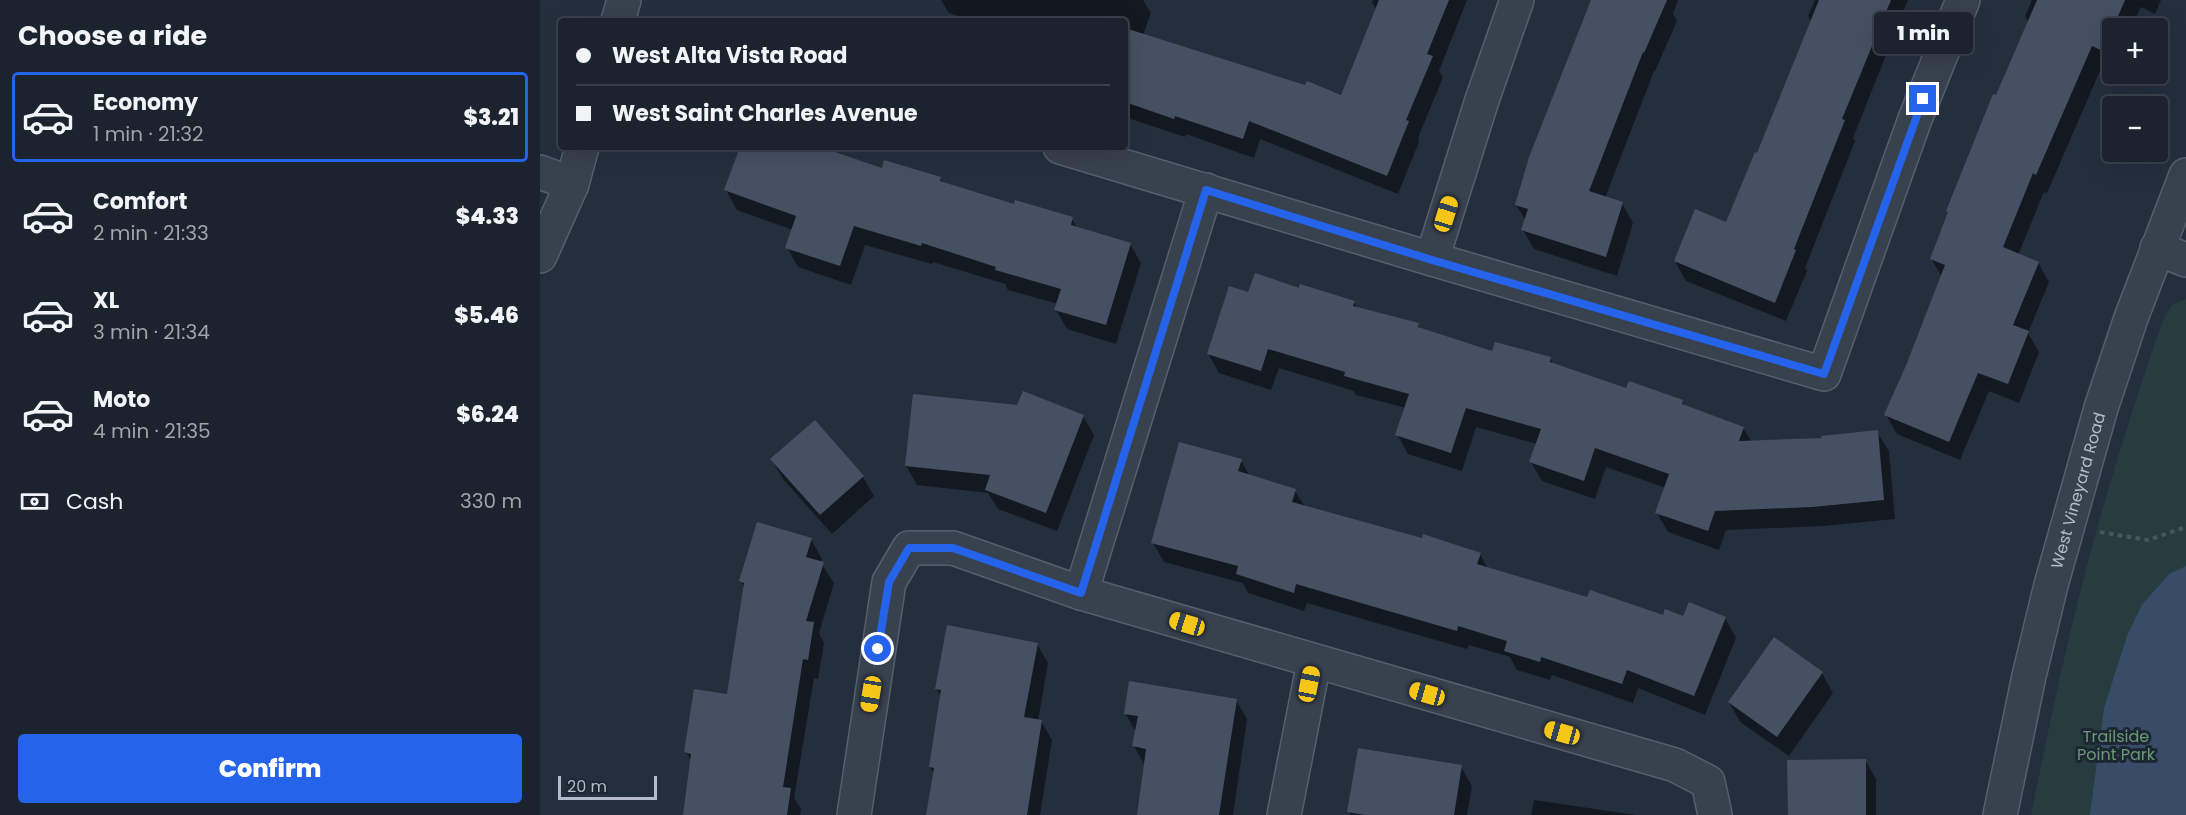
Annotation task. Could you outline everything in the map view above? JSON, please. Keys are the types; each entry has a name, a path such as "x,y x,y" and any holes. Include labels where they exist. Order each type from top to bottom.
{"street":[{"path":"619,18 624,0"},
{"path":"1432,260 1482,99 1517,0"},
{"path":"1070,150 1432,260 1824,374 1915,119 1963,0"},
{"path":"540,256 572,184 581,150"},
{"path":"540,172 572,184"},
{"name":"West Vineyard Road","path":"2000,815 2029,676 2101,408 2131,318 2171,254 2186,175"},
{"path":"1081,593 1206,190"},
{"path":"854,815 889,582 909,548 953,548 1081,593 1675,765 1708,782 1714,815"},
{"path":"1284,815 1314,662"}],"path":[{"path":"2067,528 2148,540 2186,527"}],"green space":[{"name":"Trailside Point Park","path":"2186,299 2186,815 2031,815 2083,580 2111,482 2163,320 2172,305"}],"water":[{"path":"2186,566 2186,815 2090,815 2104,708 2127,636 2142,605 2169,574"}],"building":[{"path":"1379,0 1449,0 1427,54 1433,56 1406,120 1409,121 1387,176 1249,121 1243,139 1128,103 1128,29 1305,85 1307,81 1341,95"},
{"path":"1591,0 1667,0 1643,52 1589,191 1623,202 1606,257 1521,230 1528,209 1515,205 1529,157"},
{"path":"1819,0 1891,0 1842,119 1845,120 1775,303 1674,261 1695,209 1726,222 1755,152 1757,153"},
{"path":"2037,0 2125,0 2117,18 2102,18 2102,51 2092,46 2036,175 2033,173 2003,247 2039,262 2013,325 2029,331 2008,384 1978,373 1949,442 1884,415 1945,265 1930,259 1948,212 1946,211 1993,94 1996,95"},
{"path":"739,150 829,150 882,168 884,160 941,177 940,181 1014,204 1015,200 1073,217 1071,225 1131,243 1106,325 1054,310 1061,289 995,270 996,267 922,243 921,246 854,226 840,266 785,248 796,216 724,190"},
{"path":"1255,273 1299,288 1300,284 1355,301 1353,306 1419,323 1418,327 1492,351 1495,342 1551,357 1550,362 1626,388 1629,381 1683,400 1682,404 1744,427 1739,441 1822,438 1821,436 1878,430 1884,500 1812,507 1715,511 1708,531 1655,513 1669,474 1595,448 1584,481 1529,462 1541,429 1466,408 1451,453 1395,435 1409,394 1344,376 1345,372 1268,349 1261,371 1207,354 1229,286 1248,292"},
{"path":"1023,391 1084,415 1046,513 985,490 990,475 905,466 913,394 1017,405"},
{"path":"815,420 864,476 820,515 770,459"},
{"path":"1179,442 1242,459 1238,471 1296,489 1292,502 1422,538 1423,534 1481,553 1477,564 1587,597 1590,590 1663,615 1665,609 1683,616 1689,602 1726,617 1694,696 1627,670 1622,684 1541,657 1540,662 1504,651 1507,641 1458,626 1457,631 1296,584 1294,593 1236,574 1238,566 1151,543"},
{"path":"757,522 812,538 806,557 824,562 806,621 814,622 808,660 803,659 783,787 791,788 787,815 683,815 691,754 684,752 694,689 727,694 744,583 739,581"},
{"path":"947,625 1038,643 1024,717 1042,720 1027,815 926,815 934,768 929,767 941,690 935,689"},
{"path":"1774,637 1823,672 1777,737 1728,702"},
{"path":"1129,681 1237,699 1219,815 1137,815 1146,749 1132,746 1138,716 1124,714"},
{"path":"1358,748 1462,765 1454,815 1365,815 1347,812"},
{"path":"1866,759 1866,815 1788,815 1787,760"}],"route":[{"path":"878,649 889,582 909,548 953,548 1081,593 1206,190 1432,260 1824,374 1923,99"}]}
